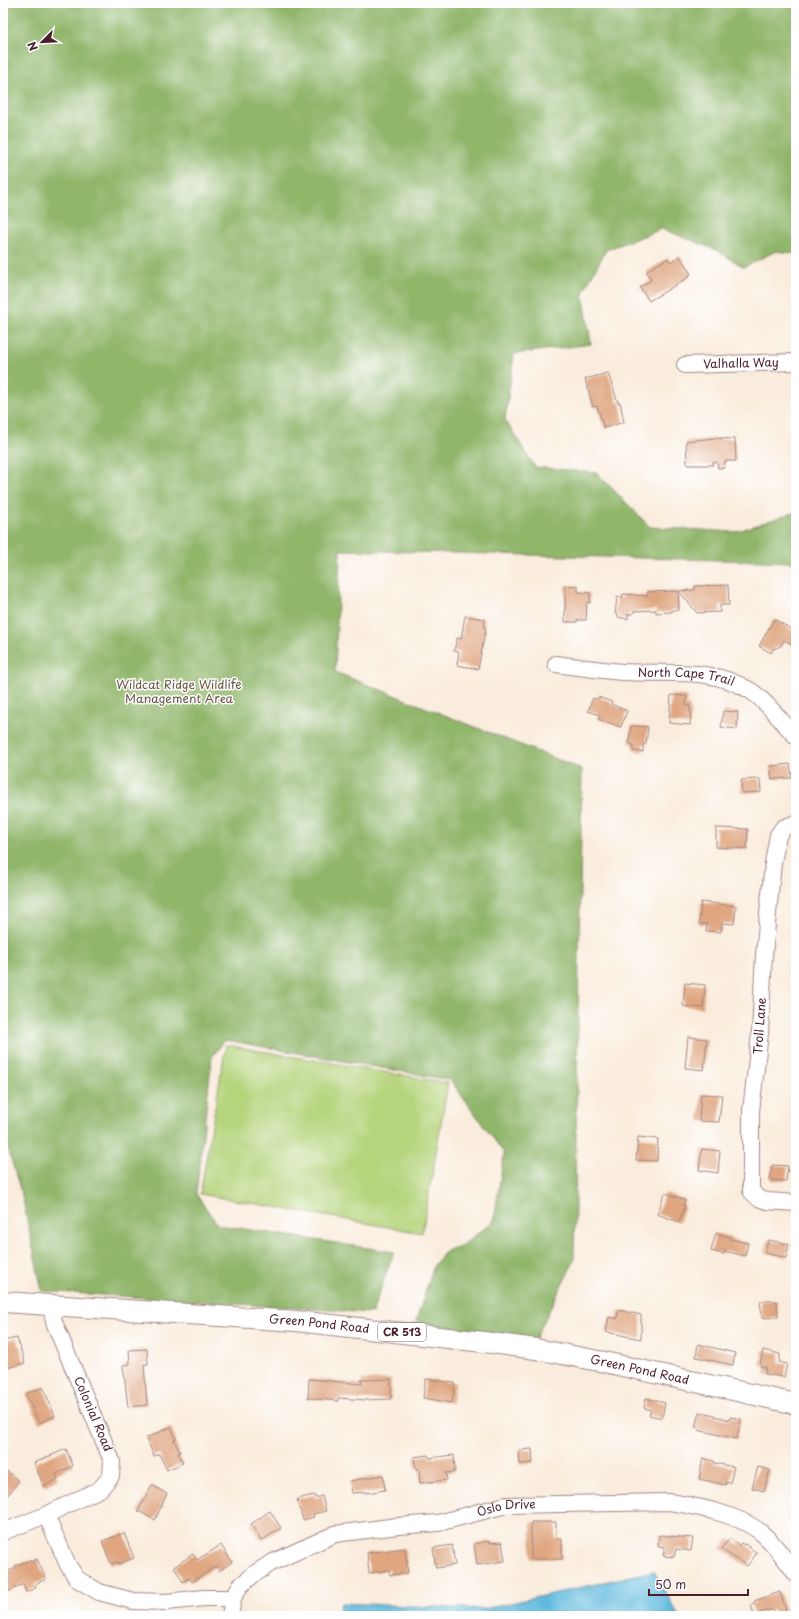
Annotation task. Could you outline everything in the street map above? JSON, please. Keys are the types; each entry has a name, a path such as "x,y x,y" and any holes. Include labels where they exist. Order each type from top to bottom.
{"main road":[{"name":"Green Pond Road","path":"3,1302 296,1321 484,1342 536,1349 604,1362 796,1404"}],"street":[{"name":"Valhalla Way","path":"685,365 796,362"},
{"name":"North Cape Trail","path":"556,664 622,672 706,674 728,680 756,695 796,736"},
{"name":"Troll Lane","path":"796,824 783,828 778,835 772,863 764,955 760,1033 751,1111 751,1191 758,1198 766,1201 796,1203"},
{"name":"Colonial Road","path":"3,1532 46,1515 100,1489 111,1476 112,1461 54,1322 50,1304"},
{"name":"Oslo Drive","path":"230,1616 233,1598 240,1586 253,1575 271,1563 335,1534 398,1526 438,1523 506,1505 670,1502 688,1505 746,1522 789,1554 796,1574"},
{"path":"46,1515 68,1565 77,1579 99,1592 133,1601 166,1602 204,1598 233,1598"}],"green space":[{"name":"Wildcat Ridge Wildlife Management Area","path":"3,3 796,3 796,254 776,251 744,267 714,249 662,229 606,250 583,292 591,344 514,354 505,420 535,467 597,473 650,527 735,532 796,512 796,562 340,550 335,672 582,769 574,1261 533,1343 416,1321 434,1265 446,1251 462,1245 494,1221 504,1153 450,1080 225,1040 212,1057 196,1194 218,1225 394,1252 372,1313 42,1291 22,1196 3,1132"},
{"path":"226,1045 448,1083 422,1233 200,1194"}],"water":[{"path":"654,1571 679,1616 337,1616 341,1603 484,1609"}],"building":[{"path":"680,256 691,274 688,276 689,277 649,301 640,287 651,280 647,271 668,258 670,262"},
{"path":"608,373 618,403 620,402 624,422 604,428 597,406 593,407 585,379"},
{"path":"716,438 735,439 736,461 725,461 724,468 718,468 717,462 713,462 713,465 687,465 686,441"},
{"path":"565,585 578,586 578,592 590,593 590,603 587,602 586,620 565,622"},
{"path":"728,585 729,605 720,605 720,612 697,613 679,591 695,590 695,586"},
{"path":"678,591 679,610 656,613 656,610 634,611 633,614 628,614 628,619 618,617 618,614 615,614 617,597 622,598 623,594 648,596 647,592"},
{"path":"465,616 485,619 484,628 486,628 478,669 457,665 459,652 454,651 457,638 461,639"},
{"path":"774,619 796,632 796,647 784,640 781,646 773,649 771,653 759,646"},
{"path":"671,695 687,696 686,705 690,706 691,711 690,725 669,723"},
{"path":"598,697 612,702 611,704 627,711 621,727 598,719 600,715 588,711 593,698 597,699"},
{"path":"723,711 738,712 737,729 721,727"},
{"path":"631,726 648,727 646,744 643,744 643,752 633,751 633,744 629,743"},
{"path":"790,764 792,778 772,779 770,766"},
{"path":"760,779 761,792 742,793 741,780"},
{"path":"716,828 748,829 747,849 716,847"},
{"path":"701,902 736,906 734,924 722,923 721,932 706,931 707,924 699,924"},
{"path":"685,983 705,985 703,1008 683,1006"},
{"path":"688,1037 707,1039 704,1070 685,1068"},
{"path":"701,1094 722,1095 719,1122 699,1121"},
{"path":"638,1137 658,1139 657,1161 636,1160"},
{"path":"702,1149 720,1151 718,1173 699,1170"},
{"path":"772,1165 788,1166 786,1181 770,1180"},
{"path":"665,1193 685,1200 683,1205 685,1206 679,1222 657,1214"},
{"path":"716,1233 730,1237 730,1239 748,1243 745,1256 725,1251 724,1254 711,1251"},
{"path":"768,1240 789,1244 786,1258 765,1253"},
{"path":"760,1301 777,1301 778,1317 762,1318"},
{"path":"619,1310 641,1315 641,1339 606,1332 609,1317 617,1319"},
{"path":"17,1338 25,1363 3,1369 3,1341"},
{"path":"698,1344 735,1353 733,1365 696,1357"},
{"path":"147,1349 148,1364 144,1364 147,1405 128,1407 123,1365 130,1364 129,1350"},
{"path":"763,1350 780,1354 779,1362 787,1364 784,1377 765,1374 766,1367 760,1366"},
{"path":"309,1379 362,1384 361,1380 391,1379 391,1399 366,1400 338,1398 338,1401 308,1398"},
{"path":"426,1379 455,1383 452,1403 423,1398"},
{"path":"43,1387 55,1416 39,1423 26,1394"},
{"path":"646,1398 665,1403 662,1418 649,1415 651,1410 644,1408"},
{"path":"699,1412 730,1420 730,1417 741,1419 737,1439 698,1430 699,1428 695,1427"},
{"path":"171,1427 176,1439 174,1440 180,1452 178,1453 183,1463 167,1470 159,1454 154,1456 146,1438"},
{"path":"66,1449 73,1466 56,1474 58,1479 44,1486 34,1463"},
{"path":"532,1449 533,1463 520,1464 519,1450"},
{"path":"428,1455 429,1458 454,1455 455,1472 446,1473 447,1480 420,1483 419,1469 416,1469 414,1457"},
{"path":"703,1458 714,1461 714,1463 734,1467 730,1483 726,1482 726,1485 699,1479"},
{"path":"758,1467 770,1470 764,1491 752,1488"},
{"path":"3,1468 19,1481 3,1501"},
{"path":"383,1475 385,1490 366,1493 352,1493 350,1481"},
{"path":"152,1485 167,1494 155,1520 138,1511"},
{"path":"314,1495 315,1498 322,1496 326,1511 313,1514 314,1517 303,1520 297,1499"},
{"path":"270,1511 281,1528 261,1541 251,1524"},
{"path":"531,1522 556,1522 556,1539 562,1539 562,1559 531,1559"},
{"path":"124,1533 134,1558 118,1564 118,1562 111,1564 102,1541"},
{"path":"659,1535 693,1538 691,1551 676,1549 674,1557 663,1556 665,1547 658,1546"},
{"path":"730,1538 739,1545 741,1543 744,1545 745,1544 757,1553 747,1566 721,1549"},
{"path":"490,1541 490,1543 502,1542 505,1561 477,1565 474,1544"},
{"path":"221,1545 232,1562 219,1571 216,1566 192,1582 189,1578 183,1582 174,1567 193,1554 197,1560"},
{"path":"452,1545 455,1565 436,1568 433,1548"},
{"path":"405,1548 408,1573 390,1575 389,1570 369,1573 367,1553"},
{"path":"37,1559 46,1579 35,1584 36,1588 26,1592 23,1584 7,1592 3,1583 3,1573 16,1568 15,1566"},
{"path":"780,1592 786,1610 775,1614 773,1609 754,1615 751,1605 755,1603 754,1601"}]}
